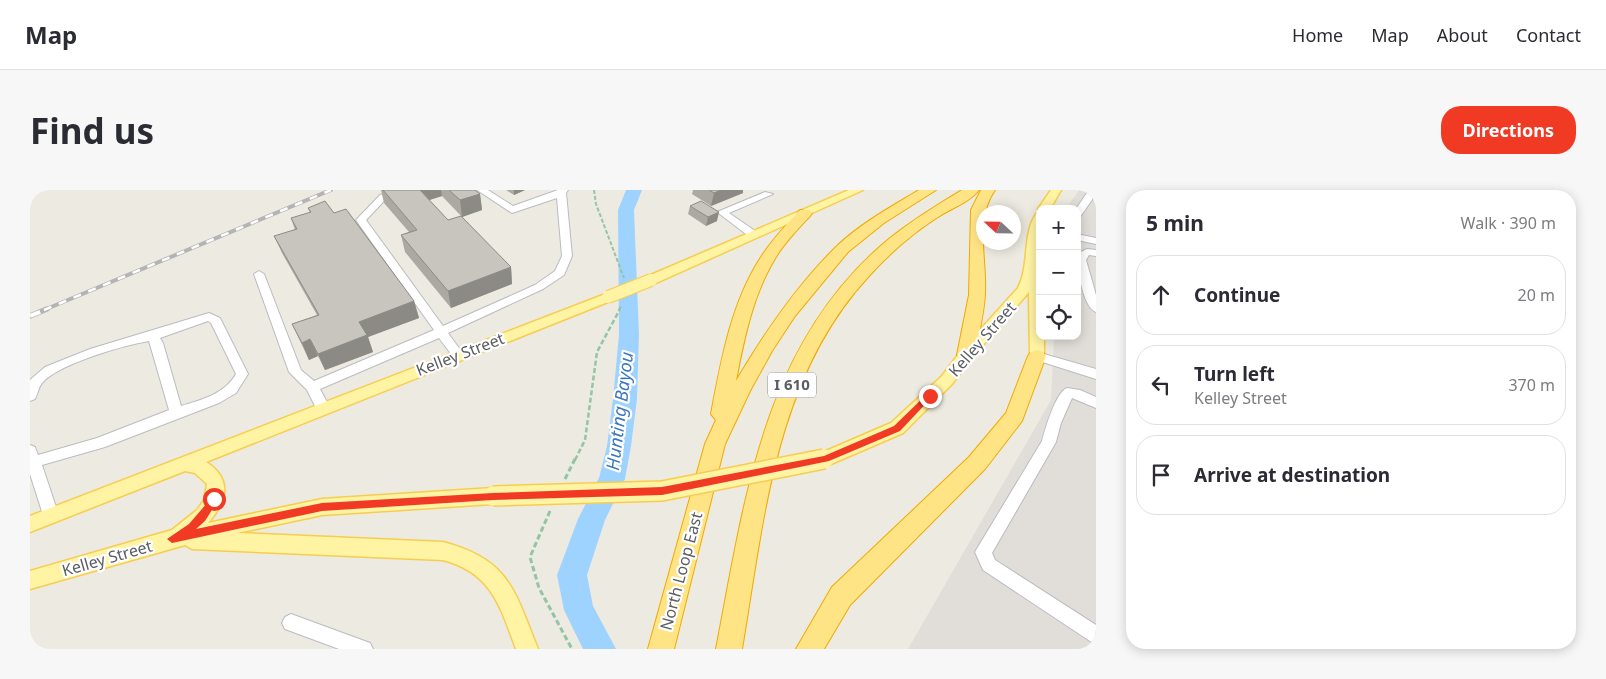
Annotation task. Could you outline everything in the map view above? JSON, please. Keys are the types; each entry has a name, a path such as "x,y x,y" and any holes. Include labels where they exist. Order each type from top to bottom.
{"highway":[{"name":"North Loop East","path":"661,649 715,444 740,391 764,349 789,312 843,249 879,220 929,190"},
{"name":"I 610","path":"729,649 762,470 781,408 802,360 842,295 873,259 906,230 942,206 972,190"},
{"path":"966,355 977,295 978,210 983,194 988,190"},
{"path":"715,444 727,381 746,304 759,273 776,246 805,213"},
{"path":"809,649 841,596 977,463 1015,416 1038,356"}],"main road":[{"path":"805,213 858,190"},
{"path":"1047,205 1056,190"},
{"name":"Kelley Street","path":"30,524 458,355 615,299 650,280 805,213"},
{"path":"1036,239 1031,276 1036,293 1038,356"},
{"name":"Kelley Street","path":"30,580 172,539 322,507 493,496 662,491 826,459 897,428 947,380 966,355 1024,290 1031,276"},
{"path":"172,539 193,527 202,518 210,509 216,490 212,474 206,469 182,463"},
{"path":"172,539 443,551 461,554 492,574 501,585 527,649"}],"street":[{"path":"406,190 383,197 360,220 458,355"},
{"path":"312,387 441,332 539,287 560,273 567,256 562,192 512,210 482,190"},
{"path":"1081,209 1094,190"},
{"path":"754,235 722,212 768,191"},
{"path":"1081,238 1096,241"},
{"path":"1096,253 1087,252 1082,255 1081,260 1089,292 1096,308"},
{"path":"259,274 295,372 312,387 323,408"},
{"path":"30,396 31,389 40,377 56,368 136,338 152,336 209,317 216,321 242,374 239,384 227,394 100,443 32,457 51,516"},
{"path":"152,336 157,343 176,413"},
{"path":"1038,356 1096,374"},
{"path":"1096,403 1075,393 1067,393 1054,422 1049,442 983,552 989,565 1096,636"},
{"path":"291,623 364,649"}],"path":[{"path":"594,190 596,204 624,278 625,286"},
{"path":"563,483 585,440 597,352 615,299"},
{"path":"550,509 530,557 539,588 572,649"}],"shaded area":[{"path":"1079,190 1096,190 1096,649 908,649 1051,400 1054,340 1081,340 1081,205 1069,205"}],"building":[{"path":"383,190 420,190 448,220 461,216 511,267 448,291 401,235 417,230"},
{"path":"449,190 475,190 480,194 460,200"},
{"path":"709,190 721,190 714,193"},
{"path":"325,201 334,213 346,209 414,301 359,322 367,335 318,354 310,339 302,343 292,324 319,315 274,236 297,229 291,218 311,212 308,208"},
{"path":"701,201 719,212 708,217 690,206"}],"waterway":[{"name":"Hunting Bayou","path":"600,649 579,610 572,575 592,519 612,479 619,446 625,399 629,334 626,210 634,190"}],"railway":[{"path":"44,310 331,190"},
{"path":"30,316 47,309"}],"route":[{"path":"214,499 210,509 193,527 172,539 322,507 493,496 662,491 826,459 897,428 930,396"}]}
